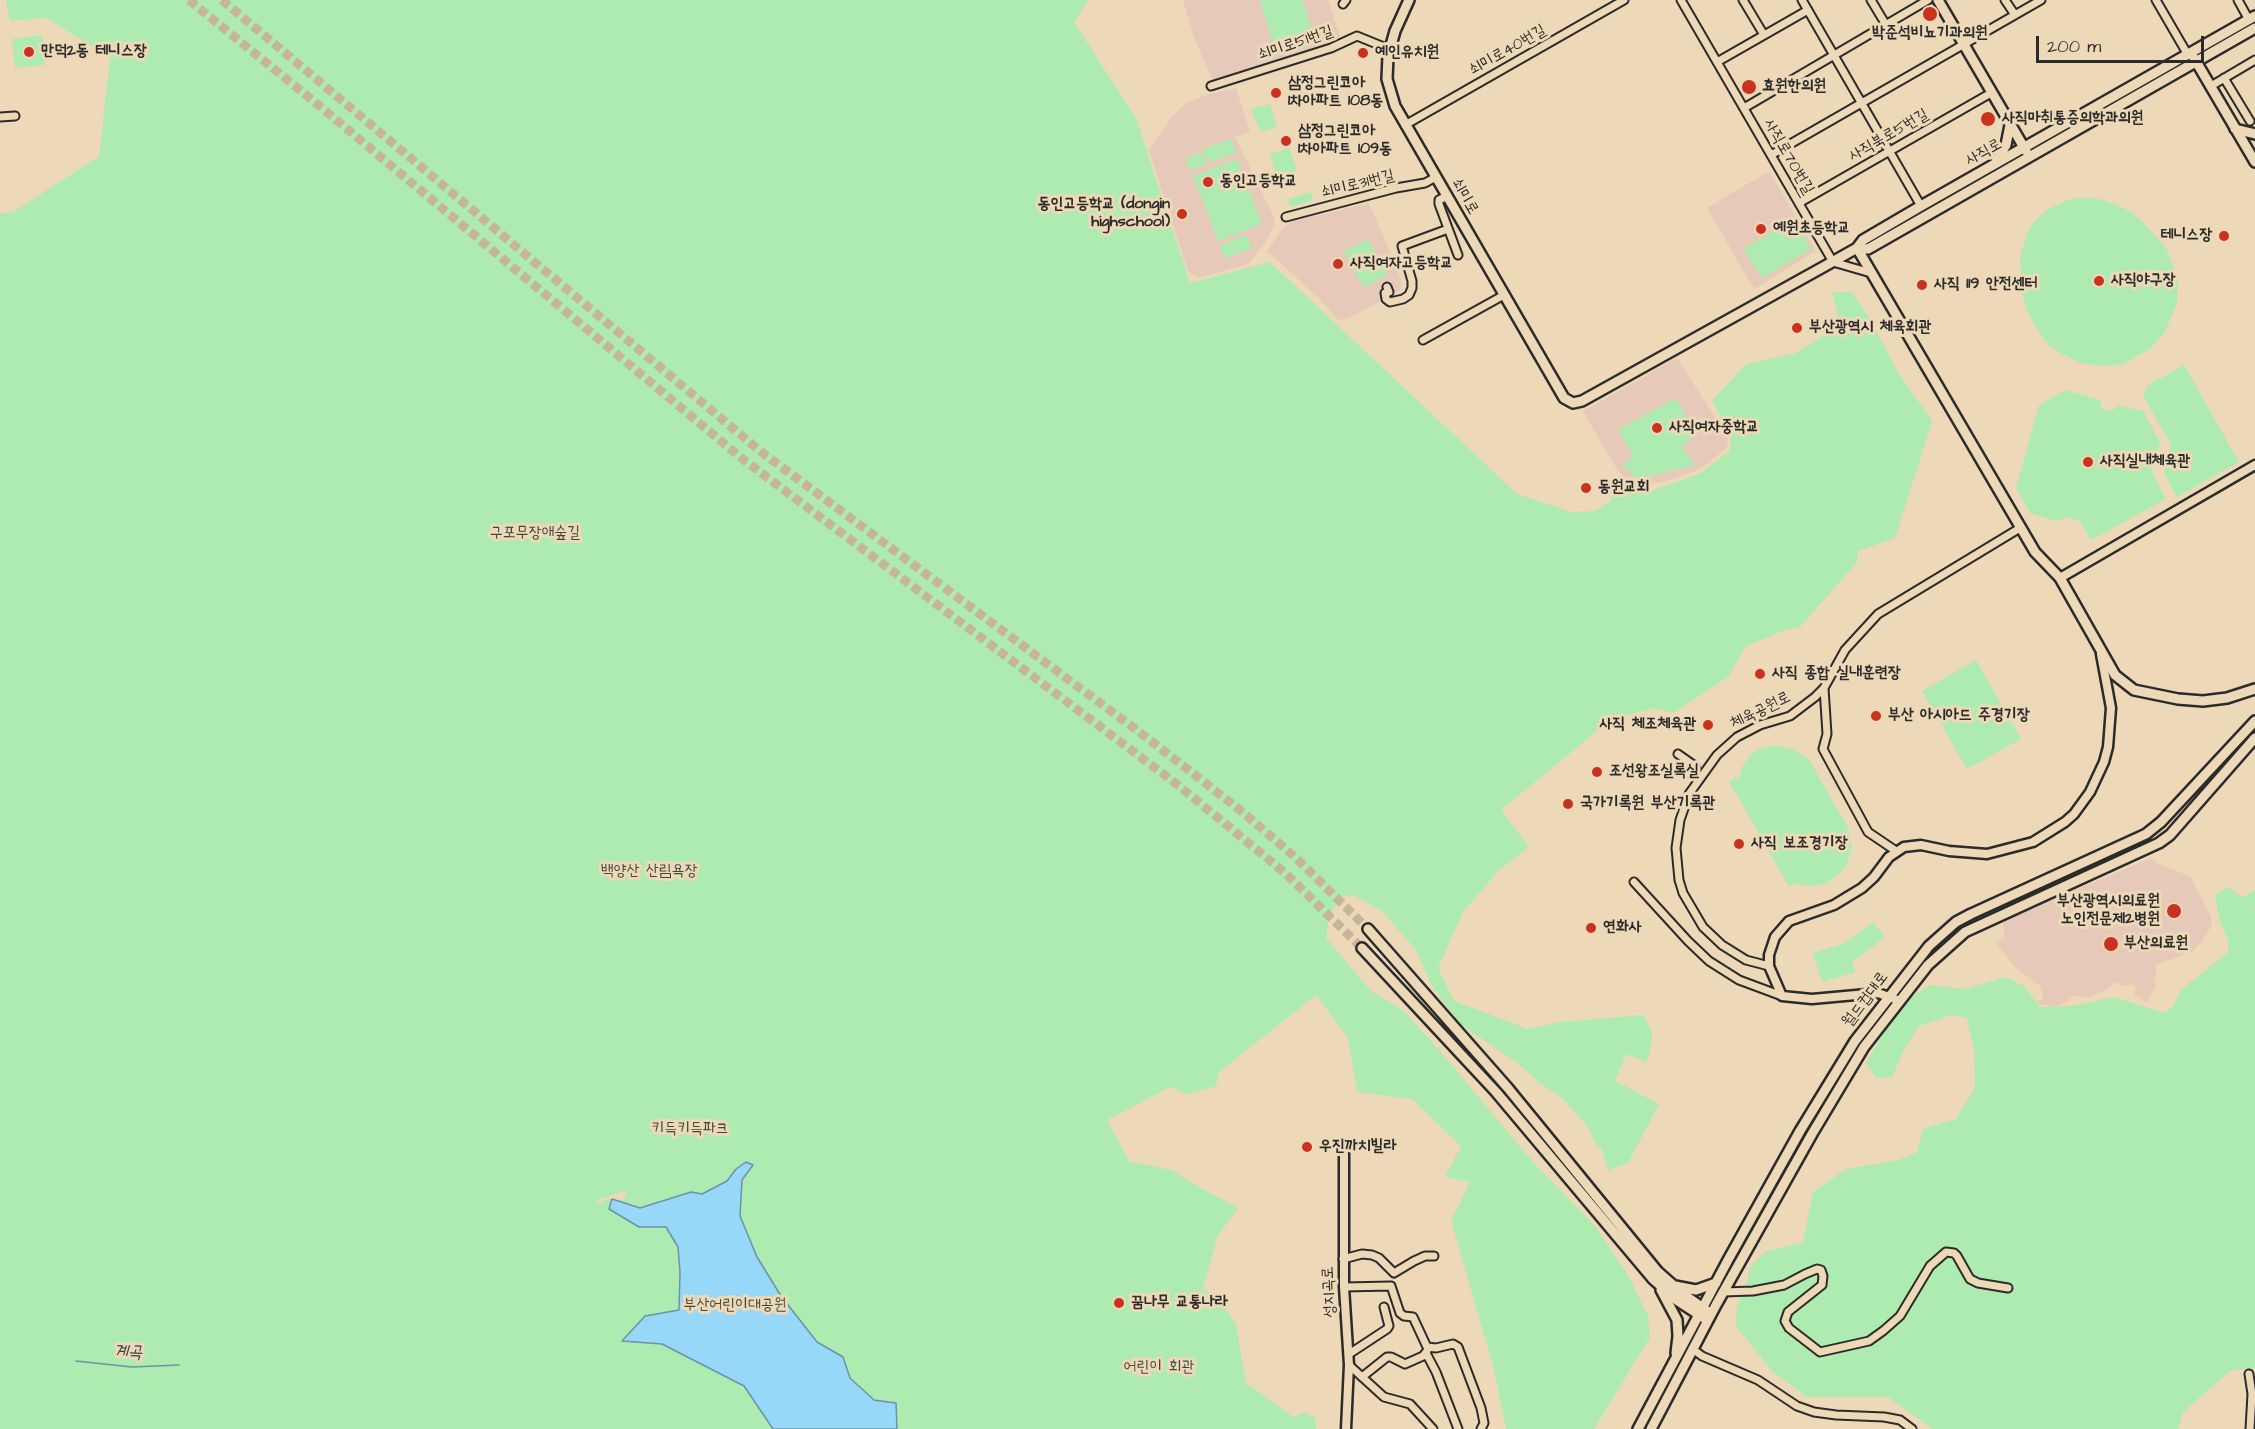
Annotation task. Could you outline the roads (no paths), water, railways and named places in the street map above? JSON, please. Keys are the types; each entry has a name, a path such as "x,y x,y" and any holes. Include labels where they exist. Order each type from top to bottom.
{"main road":[{"name":"쇠미로","path":"1409,0 1389,49 1387,79 1393,100 1405,125 1564,398"},
{"path":"1938,0 2030,158"},
{"name":"사직로","path":"1564,398 1573,403 1582,401 1833,262 1857,248 1863,240 1921,206 2189,54 2253,21"},
{"name":"사직로","path":"1857,248 1868,249 2030,158 2196,62 2253,21"},
{"path":"2189,54 2211,86 2255,162"},
{"path":"1989,168 2002,153 2009,138 2010,125"},
{"path":"2235,129 2255,134"},
{"path":"1857,248 2020,528 2035,552 2060,578 2115,675 2134,690 2178,699 2203,701 2253,691"},
{"name":"월드컵대로","path":"1638,1429 1800,1131 1855,1041 1929,946 1956,922 1990,904 2146,834 2162,822 2255,721"},
{"name":"월드컵대로","path":"1651,1429 1723,1292 1864,1047 1939,954 1965,932 2159,843 2170,835 2255,738"},
{"path":"1368,929 1507,1087 1658,1272 1701,1312"},
{"path":"1362,948 1496,1092 1653,1279 1678,1301 1710,1317"},
{"path":"1653,1279 1677,1320 1676,1359"},
{"path":"1671,1284 1696,1290 1716,1282"}],"street":[{"name":"쇠미로40번길","path":"1405,125 1624,0"},
{"name":"사직로70번길","path":"1681,0 1833,262"},
{"path":"1743,0 1764,35"},
{"path":"1803,0 1921,206"},
{"path":"1871,0 1886,25"},
{"path":"1744,108 1928,0"},
{"path":"2005,0 2015,15"},
{"path":"1771,155 2041,0"},
{"path":"2238,0 2253,21"},
{"path":"2158,1 2189,54"},
{"path":"1717,62 1808,10"},
{"name":"쇠미로51번길","path":"1211,86 1331,48 1357,36 1389,49"},
{"path":"2211,86 2255,60"},
{"path":"2224,78 2252,119 2235,129"},
{"name":"사직북로5번길","path":"1799,203 1991,93"},
{"path":"0,117 15,116"},
{"name":"쇠미로31번길","path":"1286,217 1396,188 1425,183 1436,177"},
{"path":"1447,196 1440,200 1439,204 1458,255"},
{"path":"1388,287 1389,292 1385,293 1386,299 1390,302 1409,295 1412,288 1402,246 1448,230"},
{"path":"1833,262 1871,273"},
{"path":"1423,340 1504,295"},
{"path":"2060,578 2255,465"},
{"name":"체육공원로","path":"1769,966 1746,960 1716,940 1703,927 1683,893 1677,865 1677,835 1684,807 1698,779 1717,755 1737,737 1760,725 1790,716 1824,688 1845,650 1878,614 2020,528"},
{"path":"1782,996 1769,966 1771,946 1781,927 1798,916 1821,910 1847,898 1874,877 1896,851 1912,845 1921,845 1949,851 1987,854 2027,844 2055,830 2074,814 2084,802 2097,778 2108,747 2111,708 2107,677 2099,650"},
{"path":"1824,688 1827,734 1822,749 1868,832 1896,851"},
{"path":"1678,754 1695,766 1698,779"},
{"path":"1634,882 1709,961 1739,980 1782,996 1812,999 1869,993 1888,996 1900,1001"},
{"name":"성지곡로","path":"1344,1153 1343,1259 1349,1354 1346,1429"},
{"path":"1723,1292 1753,1291 1784,1285 1817,1269 1821,1270 1822,1285 1788,1312 1785,1321 1789,1328 1820,1353 1869,1341 1883,1331 1900,1316 1930,1266 1946,1251 1957,1256 1970,1279 1978,1283 2008,1288"},
{"path":"1343,1259 1362,1254 1372,1255 1379,1258 1394,1273 1425,1256 1434,1256"},
{"path":"1344,1287 1391,1286 1400,1312 1404,1316 1413,1317 1458,1429"},
{"path":"1349,1354 1387,1329 1389,1326 1384,1307"},
{"path":"1362,1377 1388,1357 1405,1365 1427,1350 1453,1344 1458,1347 1481,1408 1484,1423 1481,1429"},
{"path":"1694,1350 1702,1356 1758,1380 1797,1406 1814,1412 1836,1415 1900,1420 1902,1426 1912,1429"},
{"path":"1349,1365 1384,1397 1410,1404 1433,1429"},
{"path":"2249,1374 2252,1394 2250,1429"}],"water":[{"path":"746,1162 753,1165 742,1180 740,1216 757,1257 781,1296 817,1342 843,1357 850,1378 874,1400 896,1403 897,1429 773,1429 744,1386 662,1344 622,1341 645,1316 679,1310 680,1272 678,1247 666,1227 639,1227 609,1209 612,1199 640,1208 691,1192 702,1194 727,1181 736,1169"}],"waterway":[{"name":"계곡","path":"76,1361 132,1367 179,1365"}],"tunnel":[{"path":"189,0 740,457 1178,785 1285,873 1362,948"},
{"path":"222,0 760,451 1146,737 1240,810 1295,857 1368,929"}],"place":[{"name":"박준석비뇨기과의원","path":"1930,14"},
{"name":"만덕2동 테니스장","path":"29,52"},
{"name":"예인유치원","path":"1363,53"},
{"name":"효원한의원","path":"1749,87"},
{"name":"삼정그린코아 1차아파트 108동","path":"1276,93"},
{"name":"사직마취통증의학과의원","path":"1988,119"},
{"name":"삼정그린코아 1차아파트 109동","path":"1286,141"},
{"name":"동인고등학교","path":"1208,182"},
{"name":"동인고등학교 (dongin highschool)","path":"1182,214"},
{"name":"예원초등학교","path":"1761,229"},
{"name":"테니스장","path":"2224,236"},
{"name":"사직여자고등학교","path":"1338,264"},
{"name":"사직야구장","path":"2099,281"},
{"name":"사직 119 안전센터","path":"1922,285"},
{"name":"부산광역시 체육회관","path":"1797,328"},
{"name":"사직여자중학교","path":"1657,428"},
{"name":"사직실내체육관","path":"2088,462"},
{"name":"동원교회","path":"1586,488"},
{"name":"사직 종합 실내훈련장","path":"1760,674"},
{"name":"부산 아시아드 주경기장","path":"1876,716"},
{"name":"사직 체조체육관","path":"1708,725"},
{"name":"조선왕조실록실","path":"1597,772"},
{"name":"국가기록원 부산기록관","path":"1568,804"},
{"name":"사직 보조경기장","path":"1739,844"},
{"name":"부산광역시의료원 노인전문제2병원","path":"2174,911"},
{"name":"연화사","path":"1591,928"},
{"name":"부산의료원","path":"2111,944"},
{"name":"우진까치빌라","path":"1307,1147"},
{"name":"꿈나무 교통나라","path":"1119,1303"}],"park label":[{"name":"구포무장애숲길","path":"535,534"},
{"name":"백양산 산림욕장","path":"649,872"},
{"name":"키득키득파크","path":"690,1130"},
{"name":"부산어린이대공원","path":"735,1306"},
{"name":"어린이 회관","path":"1159,1368"}]}
